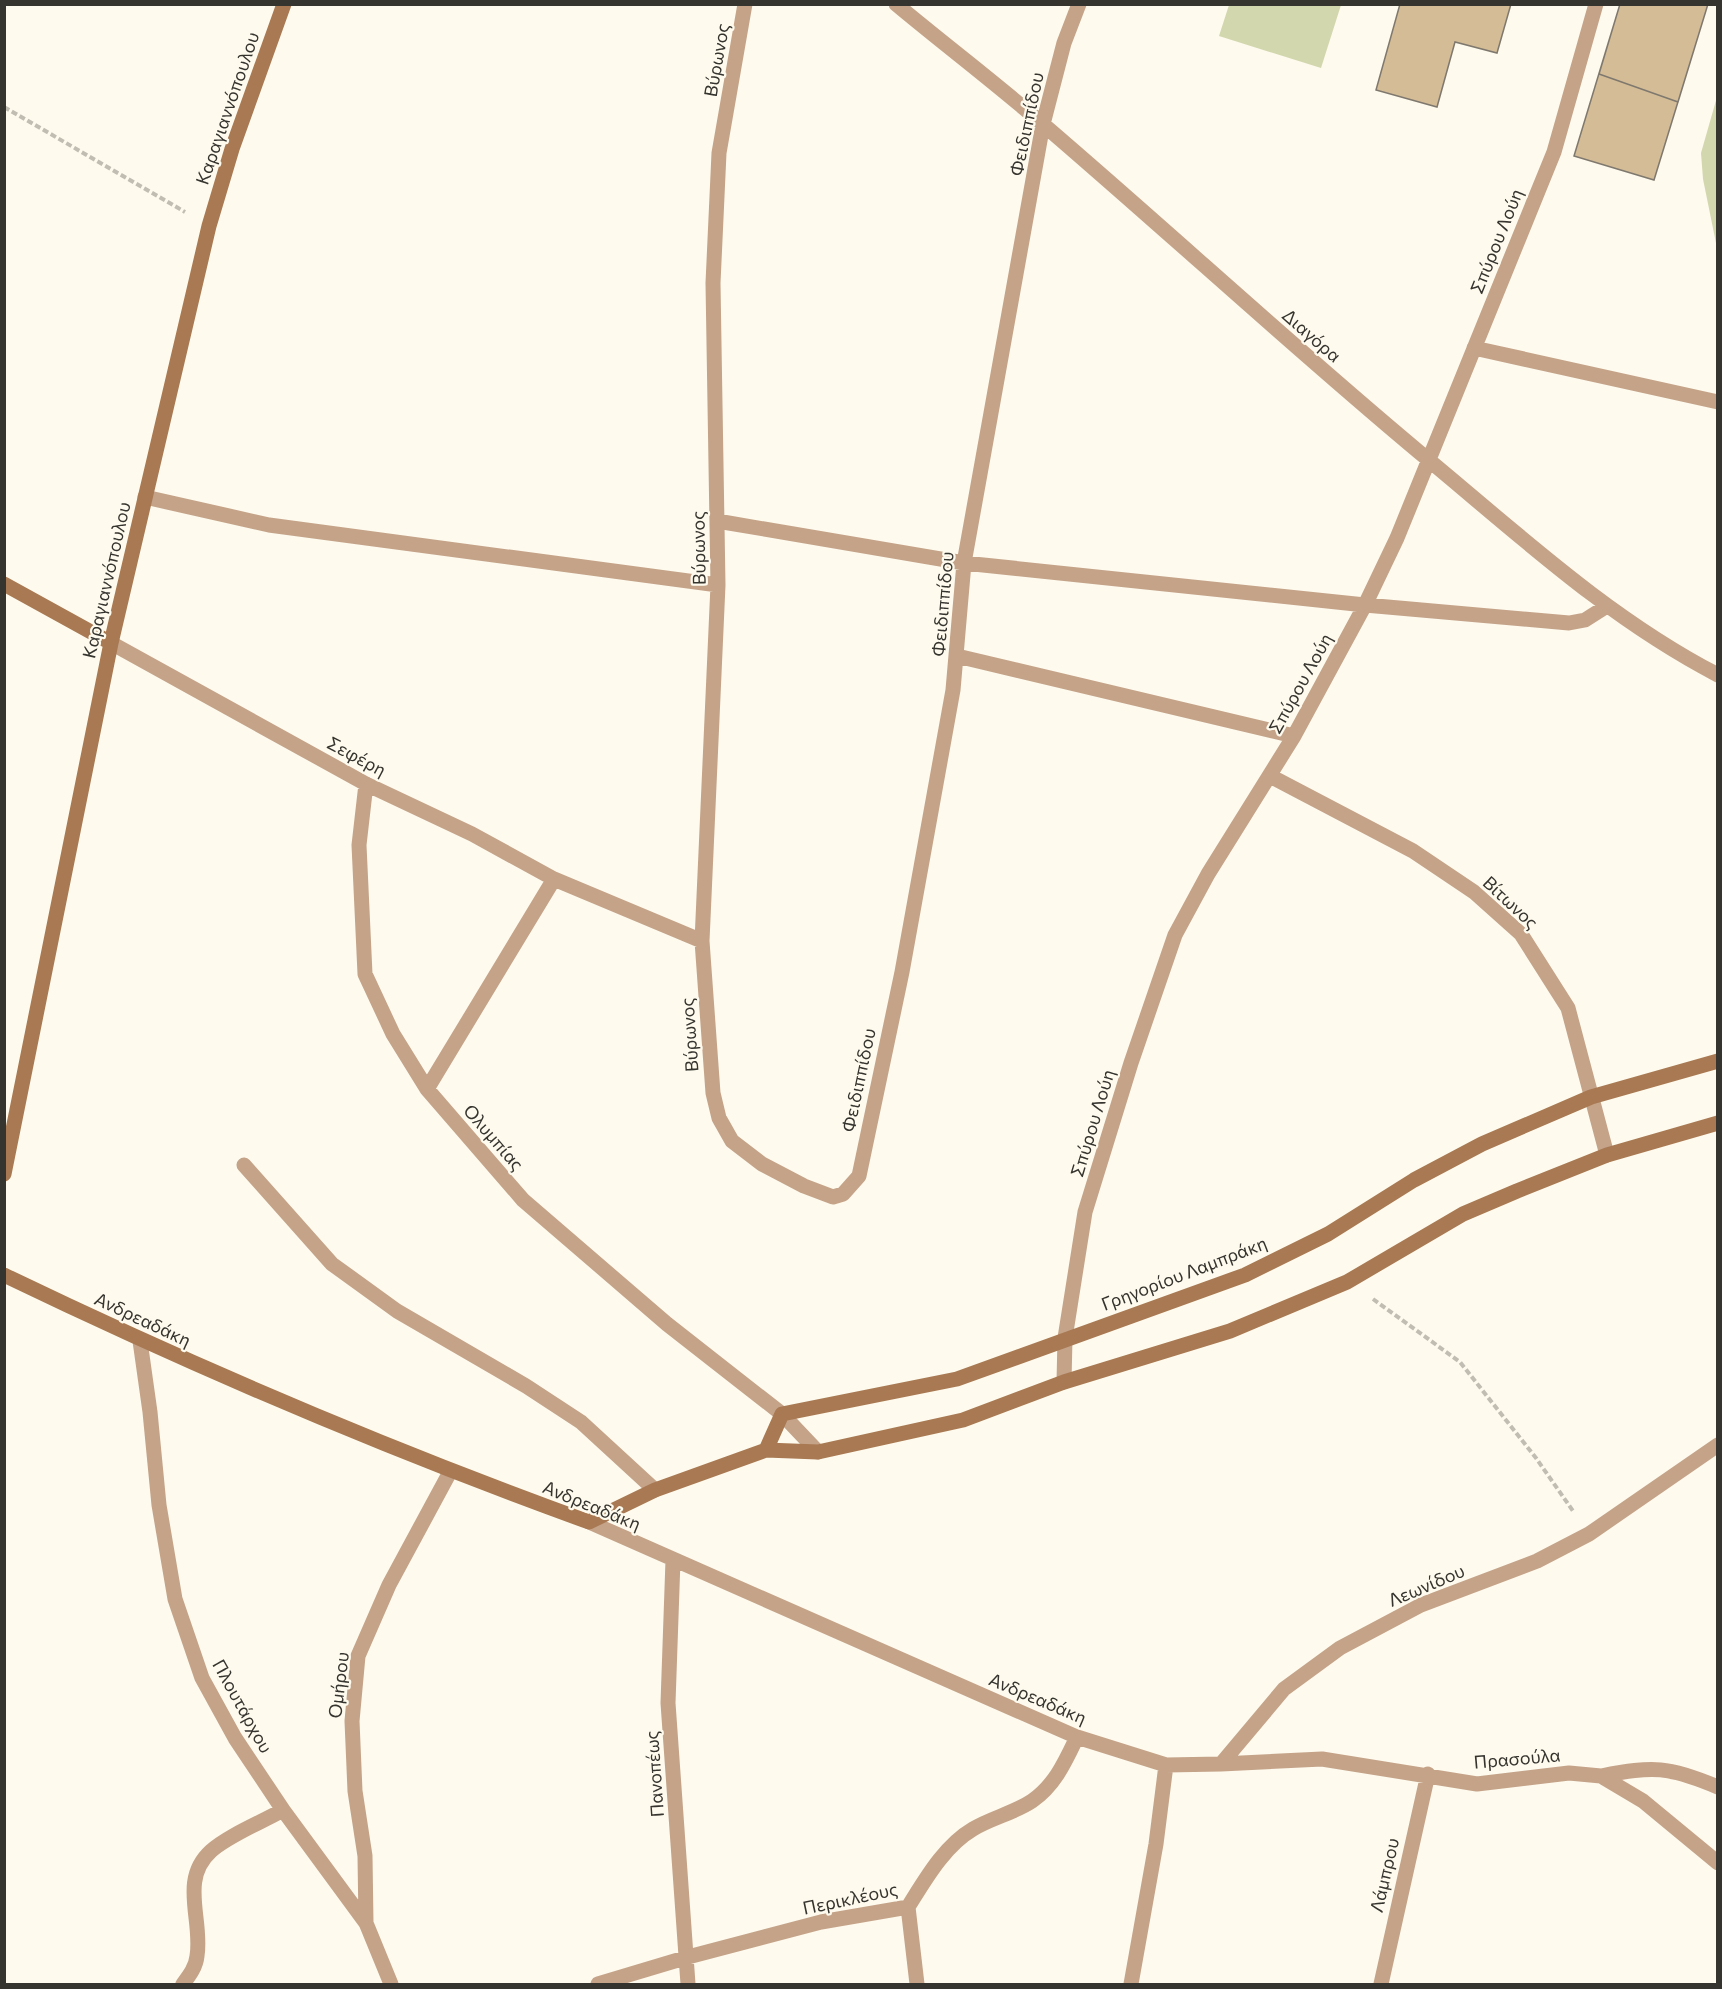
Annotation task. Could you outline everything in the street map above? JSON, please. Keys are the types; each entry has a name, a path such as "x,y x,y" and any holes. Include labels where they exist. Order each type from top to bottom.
{"street":[{"name":"Καραγιαννόπουλου","path":"4,1174 111,643 209,226 232,149 284,4"},
{"name":"Βύρωνος","path":"745,4 719,153 713,283 718,585 702,941 713,1093 719,1119 732,1141 762,1164 804,1186 833,1197"},
{"name":"Διαγόρα","path":"896,4 1043,124 1280,334 1507,527 1606,606 1684,658 1718,675"},
{"name":"Φειδιππίδου","path":"833,1197 843,1194 859,1176 902,972 957,657 964,562 1043,124 1064,43 1079,4"},
{"name":"Σπύρου Λούη","path":"1064,1382 1065,1338 1085,1212 1131,1063 1175,935 1208,874 1294,736 1365,605 1397,538 1427,458 1554,152 1596,4"},
{"path":"1474,348 1718,402"},
{"path":"145,496 269,525 718,585"},
{"path":"717,521 964,562 1365,605 1569,623 1585,620 1606,606"},
{"name":"Σεφέρη","path":"4,584 366,784 472,834 554,879 702,941"},
{"path":"957,657 1294,736"},
{"name":"Βίτωνος","path":"1270,776 1413,852 1474,892 1521,934 1569,1008 1607,1155"},
{"name":"Ολυμπίας","path":"366,784 359,845 365,974 393,1034 427,1089 523,1200 667,1324 782,1414 818,1452"},
{"path":"427,1089 554,879"},
{"name":"Γρηγορίου Λαμπράκη","path":"782,1414 957,1379 1065,1338 1245,1275 1328,1234 1414,1180 1482,1144 1591,1097 1718,1061"},
{"path":"589,1522 655,1490 766,1450 818,1452 963,1420 1064,1382 1230,1331 1347,1282 1463,1214 1607,1155 1718,1123"},
{"path":"244,1165 332,1264 397,1311 581,1422 655,1490"},
{"name":"Ανδρεαδάκη","path":"4,1275 140,1341 450,1472 589,1522 1077,1737 1166,1765"},
{"name":"Πλουτάρχου","path":"140,1341 159,1505 175,1599 202,1678 235,1738 366,1923 391,1984"},
{"path":"766,1450 782,1414"},
{"name":"Λεωνίδου","path":"1221,1764 1284,1689 1340,1648 1421,1605 1538,1562 1589,1534 1718,1445"},
{"name":"Ομήρου","path":"366,1923 365,1856 355,1791 353,1733 358,1656 389,1585 450,1472"},
{"name":"Πανοπέως","path":"673,1560 668,1703 688,1957 688,1984"},
{"name":"Περικλέους","path":"598,1984 688,1957 821,1922 908,1908 948,1851 972,1830 1031,1802 1048,1787 1060,1771 1077,1737"},
{"name":"Πρασούλα","path":"1221,1764 1322,1759 1428,1774 1477,1784 1569,1773 1601,1776 1642,1801 1718,1863"},
{"path":"1131,1984 1156,1844 1166,1765 1221,1764"},
{"path":"1601,1776 1644,1768 1681,1772 1718,1787"},
{"name":"Λάμπρου","path":"1381,1984 1428,1774"},
{"path":"183,1984 191,1974 197,1956 193,1882 200,1864 212,1850 284,1810"},
{"path":"908,1908 917,1984"}],"path":[{"path":"4,107 209,226"},
{"path":"1347,1282 1460,1362 1536,1458 1589,1534"}],"green space":[{"path":"1229,4 1341,5 1321,68 1219,36"},
{"path":"1717,97 1717,248 1703,179 1701,153"}],"building":[{"path":"1400,4 1511,4 1497,53 1455,42 1437,107 1376,90"},
{"path":"1620,4 1708,4 1654,180 1574,156"},
{"path":"1620,4 1708,4 1678,102 1599,74"}]}
